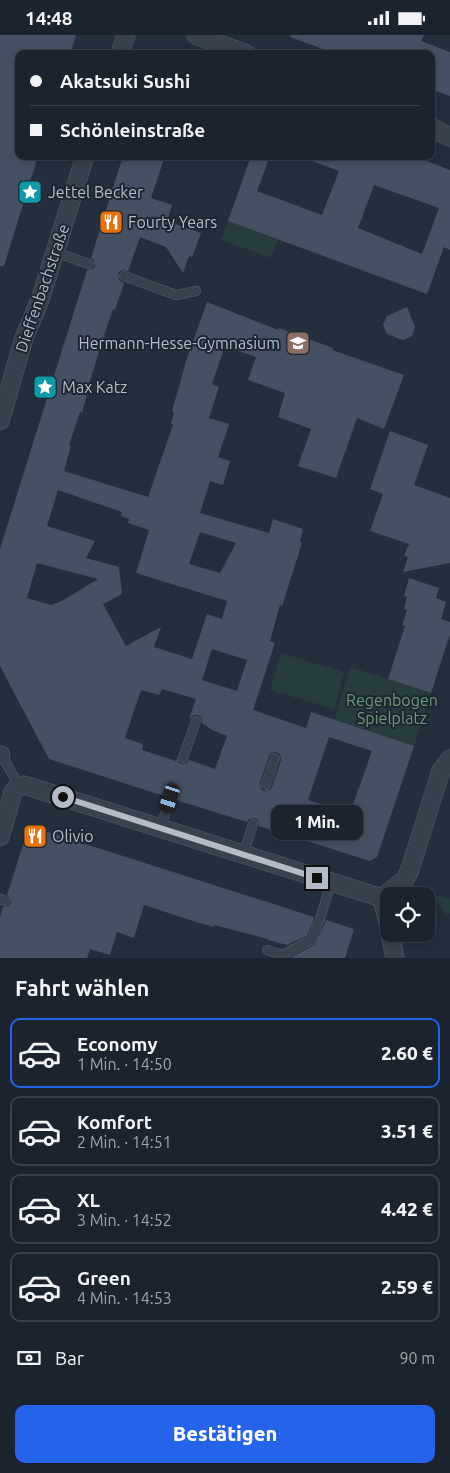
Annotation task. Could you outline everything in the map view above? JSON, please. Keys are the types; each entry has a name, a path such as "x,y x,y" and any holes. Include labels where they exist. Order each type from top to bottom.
{"street":[{"path":"121,50 126,35"},
{"path":"196,35 235,50"},
{"path":"435,129 450,137"},
{"name":"Dieffenbachstraße","path":"0,421 24,338 40,301 84,160"},
{"path":"395,887 405,879 408,872 442,771 450,759"},
{"path":"0,837 13,792 19,786 24,785 380,897"},
{"path":"392,942 395,958"}],"lane":[{"path":"55,252 89,264"},
{"path":"124,276 176,295 196,291"},
{"path":"183,758 196,721"},
{"path":"0,754 19,786"},
{"path":"266,785 275,758"},
{"path":"160,829 170,798"},
{"path":"243,855 253,824"},
{"path":"267,950 282,955 313,939 331,883"}],"green space":[{"path":"228,221 278,239 271,258 221,240"},
{"path":"281,653 344,672 334,709 270,690"},
{"name":"Regenbogen Spielplatz","path":"350,667 431,693 414,746 335,720"},
{"path":"437,895 450,899 450,913 445,915 436,898"}],"building":[{"path":"0,35 76,35 71,50 15,50 15,160 37,160 4,266 0,266"},
{"path":"291,35 424,35 421,41 450,52 450,96 435,90 435,50 325,50 290,37"},
{"path":"122,160 164,160 151,198 172,205 167,221 201,233 192,257 189,256 183,273 166,247 140,237 128,271 122,270 118,273 119,280 124,283 106,329 82,413 80,412 69,445 71,445 64,471 148,497 173,425 171,424 174,412 172,411 187,358 207,302 278,330 279,328 333,348 332,350 404,375 384,429 357,418 336,478 298,466 311,429 278,417 285,393 248,380 256,357 225,346 212,384 219,387 209,418 229,424 218,457 230,461 223,485 210,481 200,513 269,533 273,519 303,529 300,542 302,543 282,606 280,605 270,641 275,643 253,710 306,728 311,712 414,746 377,857 370,861 259,826 258,820 254,818 249,819 247,822 176,800 175,794 171,792 166,793 164,796 49,759 0,666 0,549 87,270 93,269 95,266 94,260 91,258","holes":["58,490 122,512 121,516 129,519 128,523 149,530 136,573 227,601 222,619 207,614 192,659 154,647 161,627 126,646 103,604 122,594 119,567 86,558 95,541 47,526","200,532 236,543 220,573 189,564","37,563 98,579 62,601 51,605 27,598","212,649 247,660 237,691 202,680","162,689 196,699 189,719 194,715 199,715 202,723 212,730 227,736 215,769 189,760 187,763 181,764 178,762 177,756 176,761 142,750 143,744 125,738 141,690 159,695","329,737 372,751 350,813 308,800","276,752 280,754 281,760 272,787 270,790 264,791 261,789 260,783 271,753"]},
{"path":"250,160 269,160 257,191 322,215 339,171 309,160 424,160 450,170 450,250 444,247 427,294 228,221","holes":["374,185 439,208 422,254 358,228"]},
{"path":"407,307 415,327 412,336 403,340 387,334 383,325 387,316"},
{"path":"390,431 428,445 414,485 450,498 450,563 403,572 408,557 404,556 409,544 370,531 383,494 370,489"},
{"path":"409,578 439,588 436,598 446,602 441,619 450,622 450,634 431,693 388,679 405,626 402,625 407,610 404,609 407,597 404,596"},
{"path":"29,826 314,917 314,919 308,935 287,945 214,925 214,927 196,922 144,905 134,938 117,932 110,955 90,949 87,958 0,958 0,917 3,907 11,903 7,895"},
{"path":"326,920 354,929 345,958 290,958 316,944"}],"place":[{"name":"Jettel Becker","path":"30,192"},
{"name":"Fourty Years","path":"111,222"},
{"name":"Hermann-Hesse-Gymnasium","path":"298,343"},
{"name":"Max Katz","path":"45,387"},
{"name":"Olivio","path":"35,836"}],"route":[{"path":"63,797 317,878"}]}
